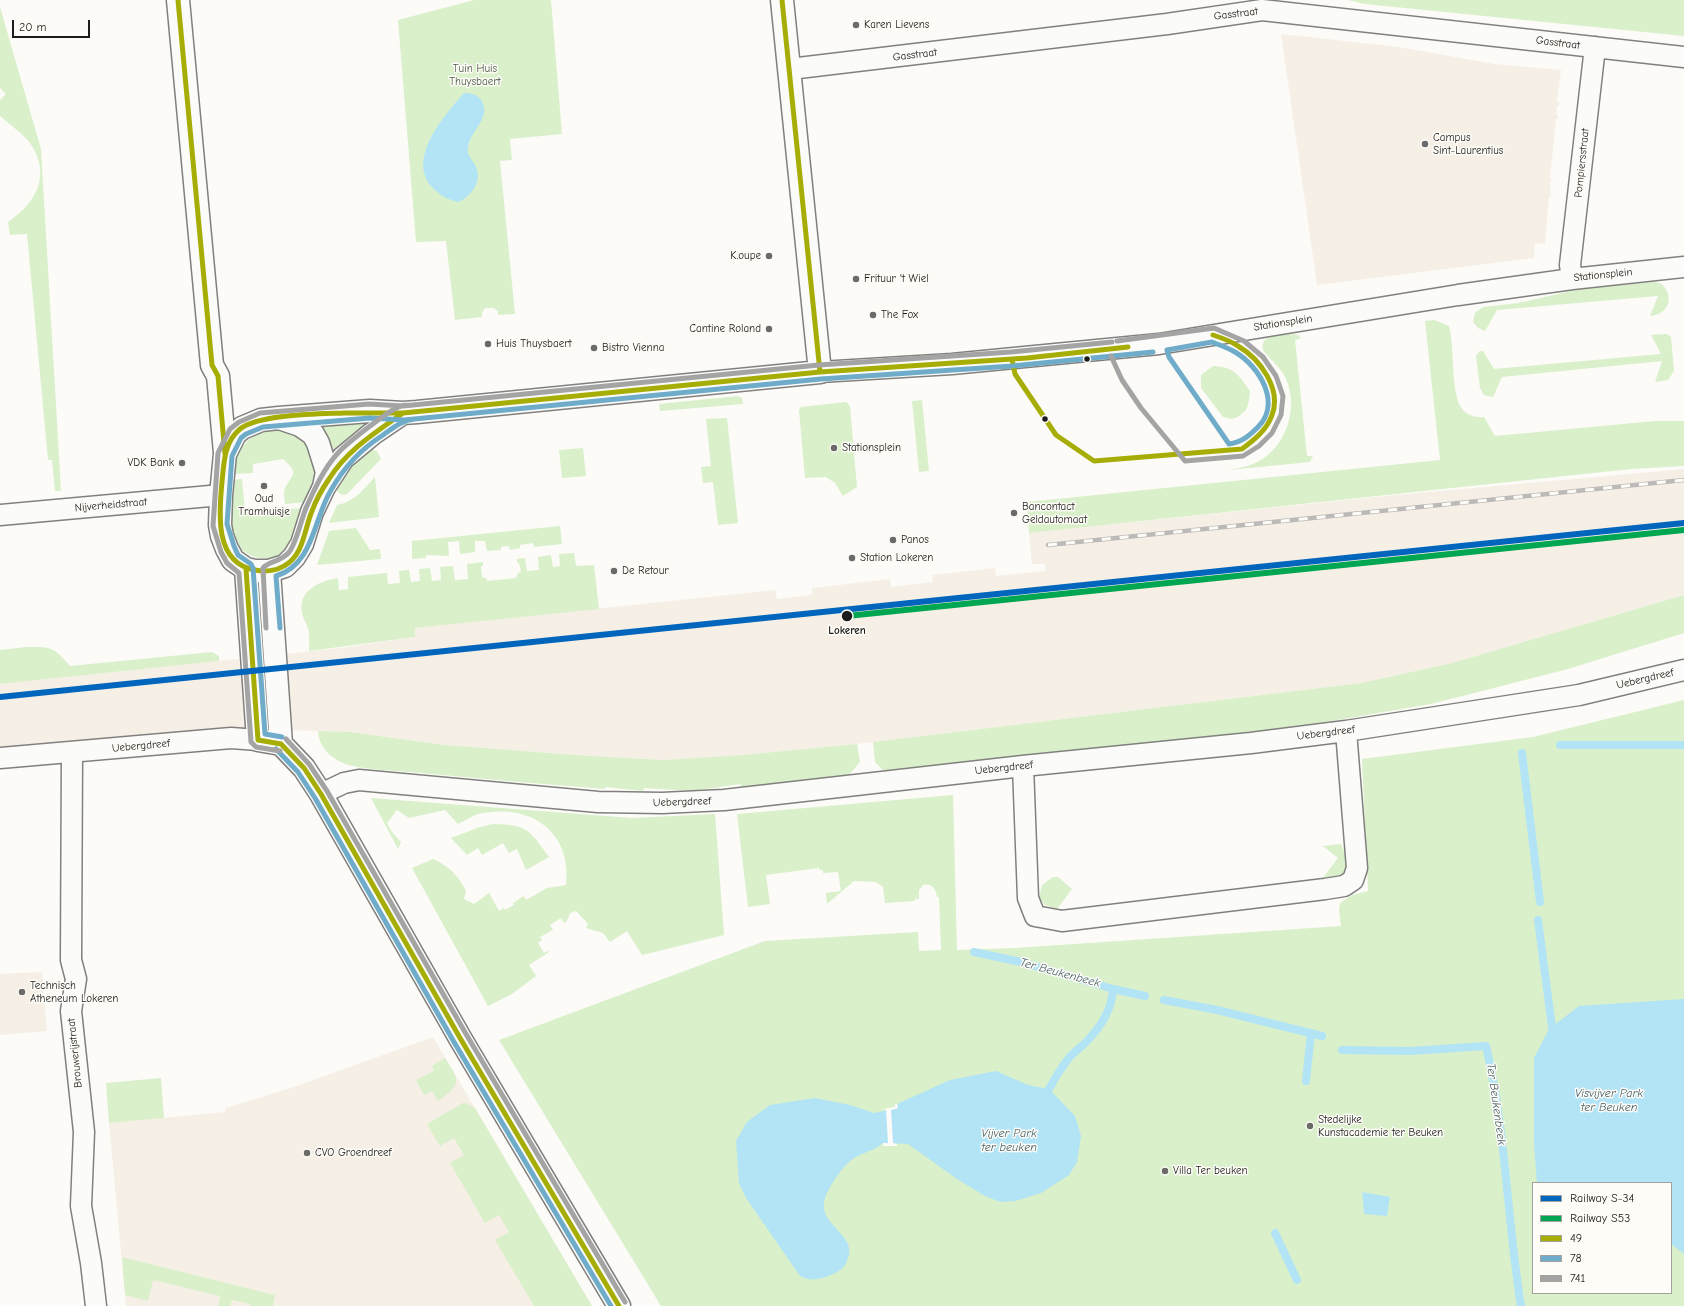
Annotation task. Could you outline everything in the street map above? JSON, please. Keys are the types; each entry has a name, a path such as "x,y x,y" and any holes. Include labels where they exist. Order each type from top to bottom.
{"street":[{"path":"178,0 212,365 218,376 225,454"},
{"path":"782,0 820,372"},
{"name":"Gasstraat","path":"790,69 1159,25 1262,10 1684,57"},
{"name":"Pompiersstraat","path":"1572,279 1570,265 1595,47"},
{"name":"Stationsplein","path":"246,568 233,560 227,549 220,525 225,454 235,434 242,428 261,420 370,411 403,413 820,372 952,364 1158,344 1388,306 1572,279 1684,267"},
{"name":"Stationsplein","path":"269,571 284,566 294,557 302,544 312,512 324,487 343,458 366,438 403,413"},
{"name":"Stationsplein","path":"279,418 300,425 312,434 322,453 327,472 324,487"},
{"name":"Nijverheidstraat","path":"0,516 221,495"},
{"path":"258,740 246,568 269,571 281,744 304,768 322,794 460,1038 619,1306"},
{"name":"Uebergdreef","path":"322,794 344,783 359,780 598,802 662,803 724,800 1023,766 1251,743 1346,731 1579,695 1684,670"},
{"path":"1023,766 1028,898 1035,916 1062,921 1325,889 1344,886 1354,880 1357,868 1346,731"},
{"name":"Uebergdreef","path":"0,758 231,738 258,740 281,744"},
{"name":"Brouwerijstraat","path":"72,752 71,960 76,979 71,1011 84,1132 80,1206 91,1263 96,1306"}],"shaded area":[{"name":"Campus Sint-Laurentius","path":"1281,34 1399,47 1494,64 1561,70 1557,102 1559,102 1559,106 1557,106 1556,115 1558,115 1558,119 1556,119 1550,179 1552,180 1550,183 1551,197 1549,197 1545,244 1535,243 1534,258 1317,285"},
{"path":"1684,469 1684,595 1452,663 1361,683 857,744 742,755 663,760 445,745 350,732 283,730 221,730 0,749 0,684 341,648 414,637 414,628 775,590 777,599 812,595 812,588 890,579 891,587 933,582 932,575 995,568 996,576 1045,571 1045,564 1032,564 1029,533 1384,496"},
{"name":"Technisch Atheneum Lokeren","path":"42,972 47,1031 0,1035 0,974"},
{"name":"CVO Groendreef","path":"433,1037 592,1306 126,1306 109,1123 225,1112 226,1108 294,1087"}],"green space":[{"name":"Tuin Huis Thuysbaert","path":"474,0 551,0 562,134 510,139 512,160 500,161 515,314 498,315 498,311 493,308 485,308 482,313 482,317 455,320 446,241 416,242 398,20"},
{"path":"1348,0 1684,0 1684,36 1365,4"},
{"path":"0,7 41,149 61,491 55,491 52,460 48,460 27,234 10,235 8,222 26,206 33,197 38,187 40,166 37,155 30,143 0,116 0,100 6,94 0,88"},
{"path":"1654,282 1660,283 1665,288 1669,298 1666,308 1662,312 1650,316 1658,296 1497,310 1485,331 1478,328 1473,322 1475,313 1483,307 1519,303 1579,289"},
{"path":"1434,320 1449,326 1452,345 1454,381 1458,401 1462,409 1472,416 1484,417 1495,436 1655,421 1684,421 1684,466 1631,469 1029,533 1027,502 1440,460 1425,321"},
{"path":"1294,334 1301,338 1295,340 1307,456 1313,456 1310,462 1229,470 1247,466 1262,459 1272,451 1286,430 1290,417 1290,391 1284,375 1263,350 1263,344 1265,340 1273,336"},
{"path":"1667,334 1671,337 1674,371 1668,380 1655,382 1662,361 1502,377 1493,397 1484,395 1480,388 1476,356 1480,351 1483,351 1494,369 1661,354 1651,335"},
{"path":"1213,366 1226,368 1235,372 1250,391 1246,410 1238,417 1231,419 1223,417 1201,388 1201,375"},
{"path":"738,396 742,398 743,404 660,411 659,404"},
{"path":"922,400 929,471 919,472 912,401"},
{"path":"846,402 850,406 857,487 843,496 835,483 826,477 805,478 799,410 801,407"},
{"path":"727,418 738,523 718,525 713,482 703,483 701,467 711,466 706,419"},
{"path":"374,420 335,452 320,426"},
{"path":"287,428 306,440 318,472 307,502 285,504 284,490 293,474 293,471 283,459 253,464 253,473 232,474 239,452 250,439 265,432"},
{"path":"583,448 586,476 562,478 559,450"},
{"path":"367,451 377,451 381,459 347,494 340,494 336,488 347,471 357,459"},
{"path":"375,477 379,517 329,523 337,505 354,498"},
{"path":"242,479 245,512 304,508 294,542 278,556 271,558 257,558 242,550 233,541 229,524 232,480"},
{"path":"560,526 562,544 534,547 533,543 520,545 520,548 510,550 509,546 501,547 501,550 487,551 485,541 475,541 475,552 460,554 459,541 448,542 449,556 426,555 426,558 412,559 412,541"},
{"path":"356,528 370,550 380,549 381,559 317,565 329,531"},
{"path":"574,553 576,566 594,565 599,609 415,628 415,637 309,651 309,632 303,615 303,598 307,592 324,581 338,578 339,590 348,589 348,577 387,573 388,584 400,583 399,571 409,570 411,582 420,581 419,569 430,568 432,581 441,580 440,567 453,566 455,580 468,579 467,564 483,562 483,566 481,566 482,577 487,579 487,581 516,578 518,573 521,572 517,559 525,558 527,571 539,570 538,557 551,555 553,567 560,566 559,554"},
{"path":"1684,595 1684,633 1568,669 1431,704 1326,722 1200,739 884,771 875,762 873,742 1361,683 1452,663"},
{"path":"26,647 51,649 70,666 212,652 219,656 219,661 0,684 0,650"},
{"path":"1684,700 1684,1306 661,1306 499,1040 765,941 918,932 919,951 941,950 939,897 937,897 936,891 933,887 929,885 923,885 919,890 919,899 915,899 915,901 885,903 883,887 876,882 854,881 827,904 826,893 841,891 838,872 823,873 823,870 820,870 819,868 766,875 770,904 748,907 737,814 953,795 957,950 1015,948 1341,926 1339,911 1340,903 1352,895 1368,891 1362,759 1533,737"},
{"path":"318,731 350,732 445,745 663,760 742,755 857,744 860,762 849,775 741,787 741,784 692,791 644,788 643,791 606,787 605,789 359,767 343,763 333,758 320,741"},
{"path":"371,798 632,818 715,814 724,935 642,955 627,931 610,942 603,933 586,928 588,924 576,911 570,913 567,921 564,923 561,918 550,925 553,930 540,937 542,940 538,943 544,953 549,952 529,965 536,976 512,994 488,1006 412,868 433,859 448,868 460,880 466,891 464,899 474,904 489,893 499,911 504,908 505,910 514,905 513,903 524,896 526,900 547,888 566,885 566,867 563,851 556,837 546,826 533,818 518,813 501,811 483,813 458,824 445,810 409,818 397,810 387,823 392,832 401,842 398,849"},
{"path":"493,824 514,826 527,831 532,835 549,857 526,870 517,849 509,853 503,843 482,855 478,848 467,855 451,838 480,827"},
{"path":"1341,844 1346,860 1344,877 1322,879 1338,858 1323,846"},
{"path":"1053,877 1058,877 1072,889 1057,909 1045,905 1039,897 1042,885"},
{"path":"445,1058 454,1072 456,1082 455,1086 438,1101 432,1091 424,1095 416,1080 434,1071 432,1066"},
{"path":"161,1078 164,1118 109,1123 106,1083"},
{"path":"463,1103 475,1108 592,1306 534,1306 495,1240 509,1232 499,1215 485,1223 450,1163 464,1155 454,1138 440,1146 427,1124"},
{"path":"122,1257 275,1295 273,1306 250,1306 250,1304 232,1300 230,1306 218,1306 220,1296 153,1280 148,1301 125,1295"}],"water":[{"path":"464,93 472,94 479,98 484,108 484,114 472,135 468,150 478,173 477,183 472,192 459,202 445,197 433,188 426,176 423,164 425,151 438,125"},
{"name":"Visvijver Park ter Beuken","path":"1684,999 1684,1254 1672,1245 1672,1182 1537,1182 1534,1143 1534,1058 1549,1029 1579,1006"},
{"name":"Vijver Park ter beuken","path":"996,1071 1028,1085 1049,1089 1075,1116 1081,1136 1077,1162 1069,1175 1041,1193 1015,1201 1000,1202 985,1196 957,1179 908,1144 883,1143 851,1160 842,1169 830,1187 825,1198 824,1208 826,1216 848,1244 849,1252 847,1261 838,1271 826,1277 810,1279 800,1276 746,1198 739,1183 736,1141 747,1122 770,1105 815,1098 850,1105 874,1113 898,1108 897,1104 950,1080"},
{"path":"1362,1192 1390,1197 1387,1216 1364,1214"}],"pier":[{"path":"895,1104 897,1104 898,1108 891,1110 893,1143 897,1144 897,1146 883,1146 883,1143 888,1143 886,1110 883,1109 895,1107"}],"waterway":[{"path":"1560,745 1684,745"},
{"path":"1522,753 1540,902"},
{"path":"1538,920 1552,1027"},
{"name":"Ter Beukenbeek","path":"974,952 1021,962 1113,989 1145,996"},
{"path":"1049,1089 1069,1058 1085,1043 1100,1025 1108,1011 1113,989"},
{"name":"Ter Beukenbeek","path":"1164,1000 1217,1010 1322,1036"},
{"path":"1306,1081 1311,1033"},
{"name":"Ter Beukenbeek","path":"1342,1050 1410,1051 1486,1046 1498,1110 1512,1241 1521,1306"},
{"path":"1275,1233 1297,1280"}],"railway":[{"path":"1048,545 1684,480"}],"rail line":[{"name":"S-34","path":"0,697 1684,523"},
{"name":"S53","path":"847,616 1684,530"}],"transit line":[{"name":"49","path":"178,0 212,365 218,376 225,454"},
{"name":"49","path":"782,0 820,372"},
{"name":"741","path":"1111,356 1122,380 1141,408 1185,461 1243,456 1259,446 1272,433 1281,415 1283,396 1276,376 1263,357 1244,341 1214,328 1117,341"},
{"name":"49","path":"1012,359 1015,374 1056,435 1094,461 1242,449 1263,430 1270,420 1274,405 1274,395 1267,376 1254,359 1235,344 1213,335"},
{"name":"741","path":"280,751 256,747 251,742 239,573 227,563 221,552 213,526 218,453 230,429 239,422 260,413 369,404 403,406 819,365 1011,352 1112,342"},
{"name":"78","path":"1212,342 1227,348 1244,358 1259,376 1268,396 1268,407 1265,417 1258,427 1245,438 1238,442 1229,444 1169,357 1167,350 1212,342"},
{"name":"49","path":"1027,358 1128,347"},
{"name":"49","path":"1027,358 1128,347"},
{"name":"78","path":"282,737 265,734 253,568 251,564 238,555 227,524 232,456 241,438 246,434 263,427 370,418 404,420 821,379 1012,366 1153,352"},
{"name":"49","path":"983,361 1027,358"},
{"name":"49","path":"983,361 1027,358"},
{"name":"49","path":"820,372 983,361"},
{"name":"49","path":"820,372 983,361"},
{"name":"49","path":"403,413 820,372"},
{"name":"741","path":"266,628 263,568 266,565 283,558 290,551 297,536 306,508 328,465 338,453 378,420 401,406 413,405"},
{"name":"49","path":"344,413 403,413 353,450 336,469 317,499 309,518 300,549 291,561 281,568 270,571 262,571 242,565 232,558 222,535 220,508 223,468 226,453 235,434 249,424 261,420 290,416 344,413"},
{"name":"78","path":"280,628 276,576 289,570 298,562 305,551 311,540 325,502 336,481 354,459 367,447 398,425 415,419"},
{"name":"49","path":"246,569 258,740 281,744"},
{"name":"741","path":"286,739 309,764 327,791 466,1034 625,1302"},
{"name":"49","path":"281,744 304,768 321,794 460,1038 619,1306"},
{"name":"78","path":"276,749 298,772 315,798 454,1042 611,1306"}],"place":[{"name":"Karen Lievens","path":"856,25"},
{"name":"Campus Sint-Laurentius","path":"1425,144"},
{"name":"K.oupe","path":"769,256"},
{"name":"Frituur 't Wiel","path":"856,279"},
{"name":"The Fox","path":"873,315"},
{"name":"Cantine Roland","path":"769,329"},
{"name":"Huis Thuysbaert","path":"488,344"},
{"name":"Bistro Vienna","path":"594,348"},
{"name":"Stationsplein","path":"834,448"},
{"name":"VDK Bank","path":"182,463"},
{"name":"Oud Tramhuisje","path":"264,486"},
{"name":"Bancontact Geldautomaat","path":"1014,513"},
{"name":"Panos","path":"893,540"},
{"name":"Station Lokeren","path":"852,558"},
{"name":"De Retour","path":"614,571"},
{"name":"Lokeren","path":"847,616"},
{"name":"Technisch Atheneum Lokeren","path":"22,992"},
{"name":"Stedelijke Kunstacademie ter Beuken","path":"1310,1126"},
{"name":"CVO Groendreef","path":"307,1153"},
{"name":"Villa Ter beuken","path":"1165,1171"}]}
